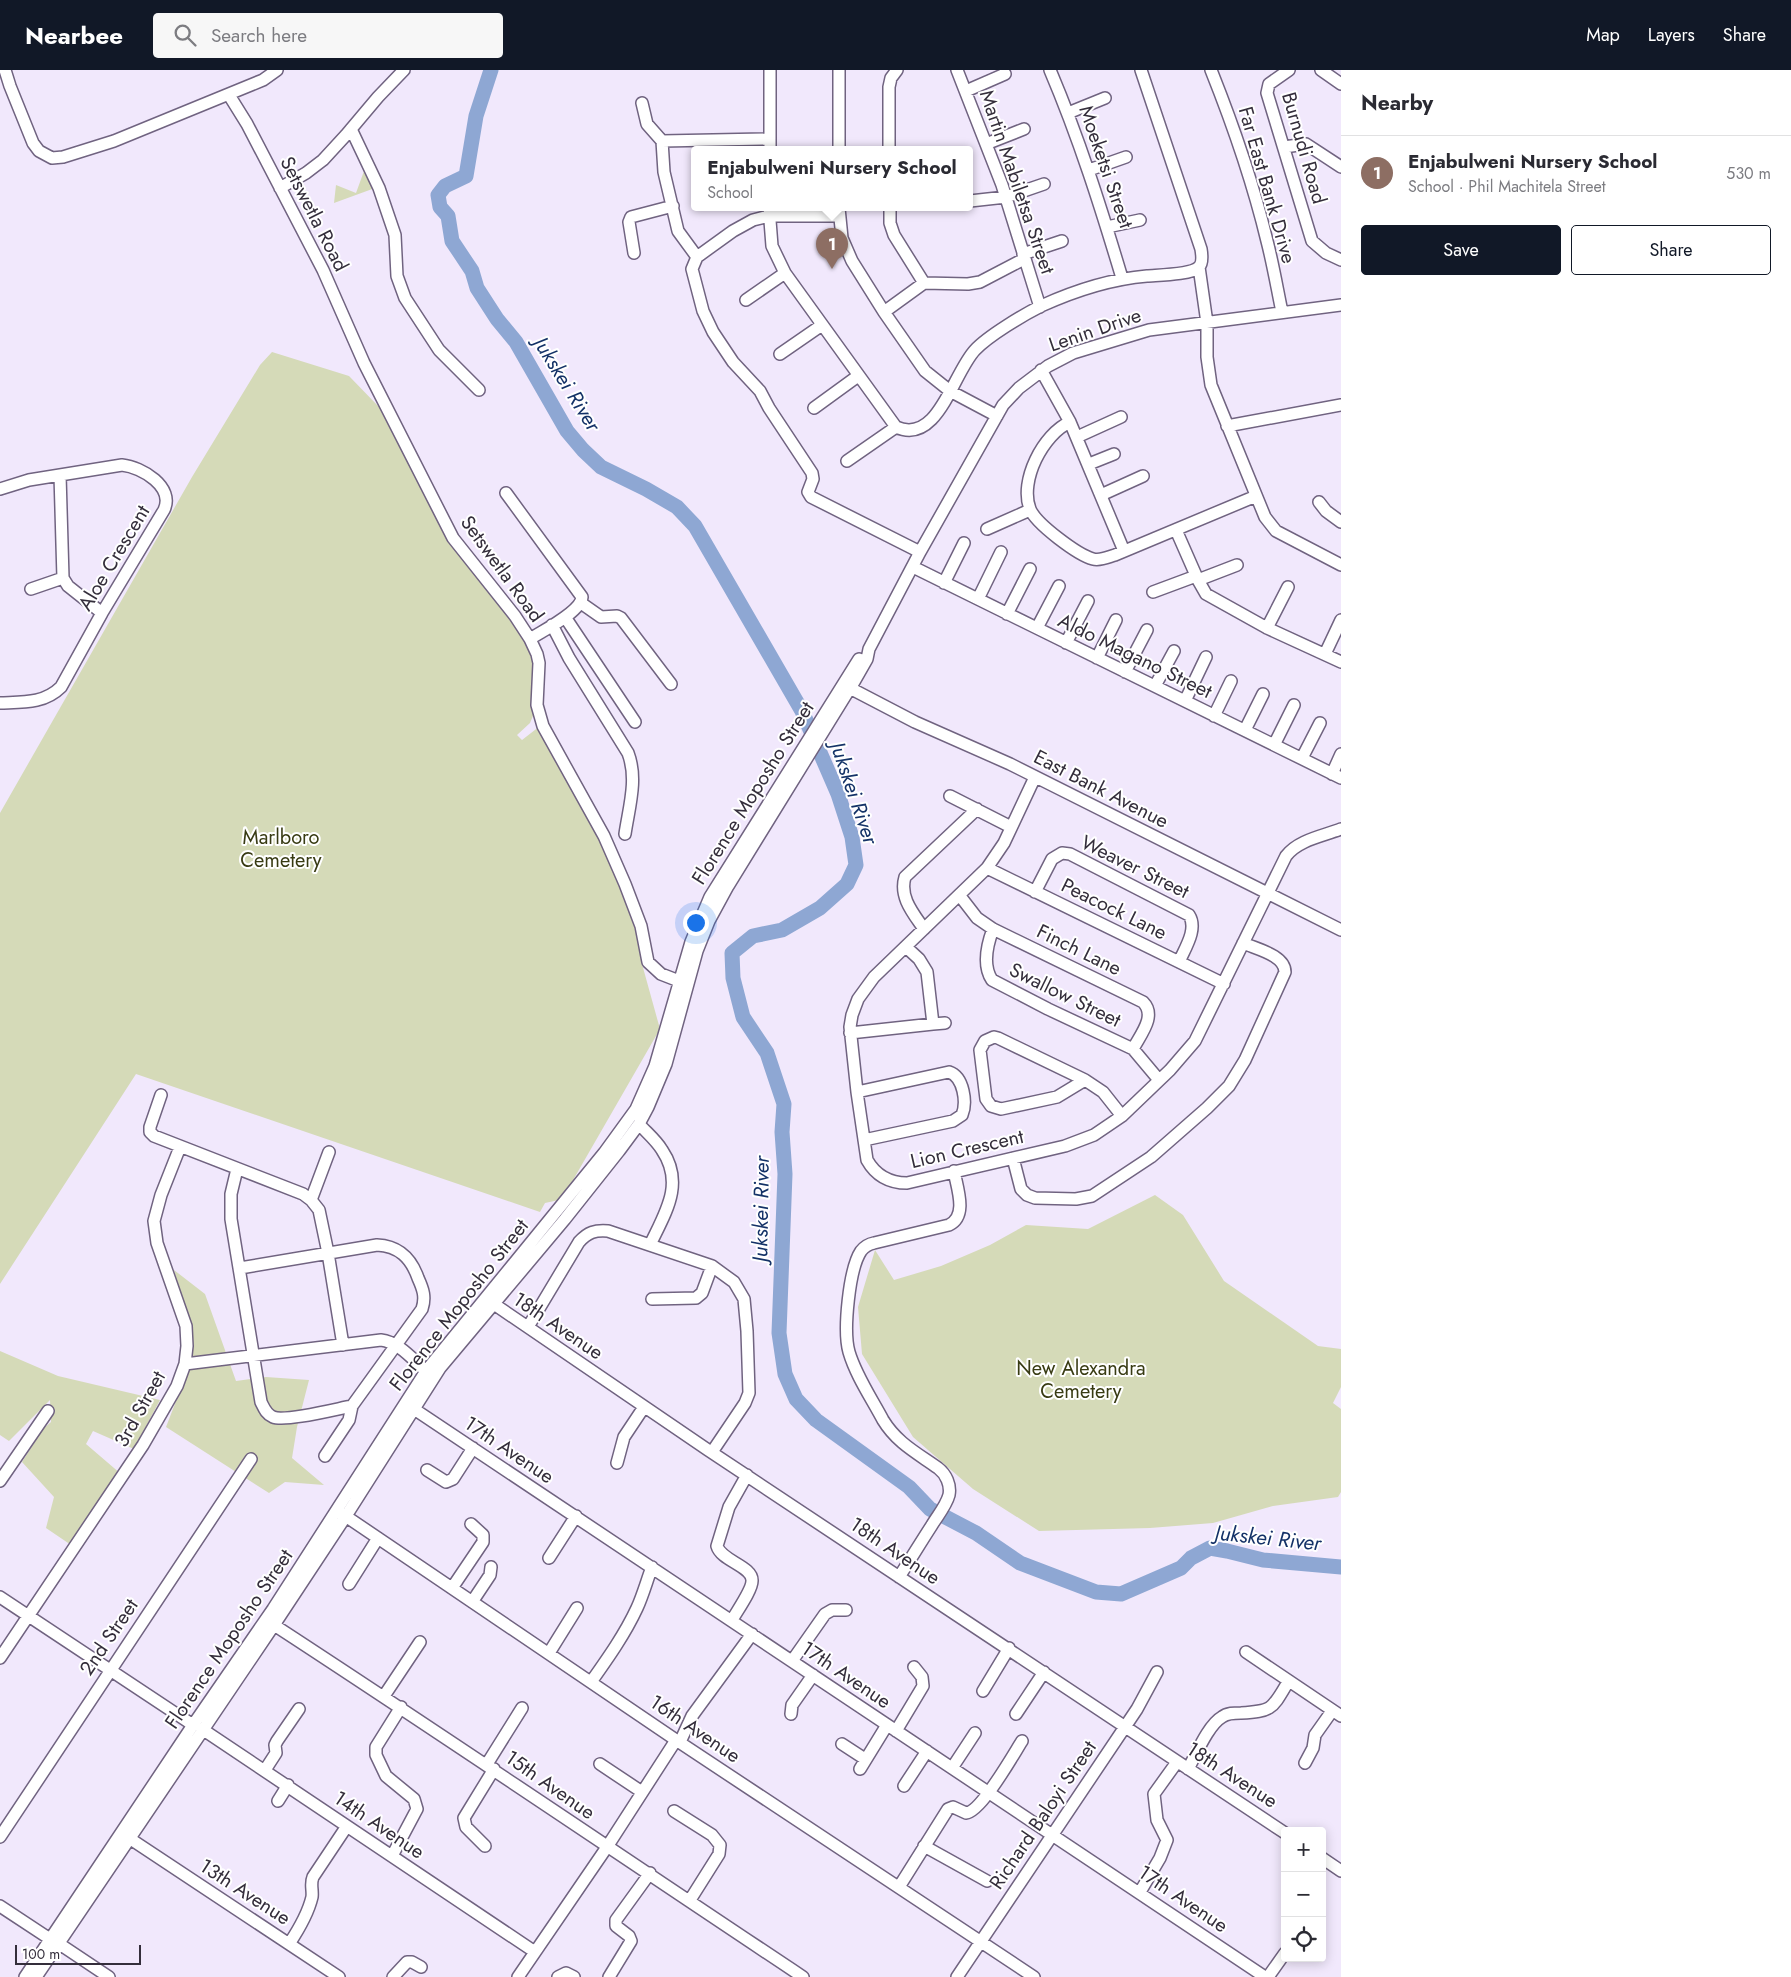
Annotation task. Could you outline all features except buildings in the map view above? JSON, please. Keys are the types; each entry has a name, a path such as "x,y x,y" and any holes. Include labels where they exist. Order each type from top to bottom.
{"street":[{"path":"5,70 33,142 38,151 52,158 62,157 114,141 229,95 263,80 277,70"},
{"path":"280,188 306,173 323,160 378,96 404,70"},
{"path":"662,141 770,145 770,70"},
{"path":"839,70 839,146"},
{"path":"890,146 889,87 891,78 897,70"},
{"name":"Martin Mabiletsa Street","path":"957,70 1006,197 1040,307"},
{"name":"Moeketsi Street","path":"1050,70 1068,113 1088,170 1122,278"},
{"path":"1141,70 1201,249 1202,261 1199,267 1207,322 1208,373 1227,426 1269,524 1276,531 1341,565"},
{"name":"Far East Bank Drive","path":"1211,70 1223,101 1268,240 1282,312"},
{"name":"Burnudi Road","path":"1289,70 1272,81 1267,87 1267,93 1312,241 1326,253 1341,260"},
{"path":"1321,70 1341,84"},
{"path":"966,91 1005,74"},
{"name":"Setswetla Road","path":"229,95 247,124 323,270 368,371 453,538 515,616 530,639 538,659 537,705 543,726 604,836 641,926 648,962 661,974 679,982"},
{"path":"1068,113 1105,98"},
{"path":"642,103 647,124 662,141 664,172 678,231 697,257"},
{"path":"351,129 379,188 394,235 397,276 405,298 439,350 479,390"},
{"path":"986,144 1024,129"},
{"path":"1284,147 1300,143 1309,144 1341,167"},
{"path":"1088,170 1126,157"},
{"path":"973,200 1006,197 1044,184"},
{"path":"634,253 629,222 631,217 673,206"},
{"path":"890,211 890,223 894,235 924,283"},
{"path":"769,212 772,246 785,273 896,426 912,430 927,424 940,409 974,350 1011,324 1040,307 1122,278 1172,274 1199,267"},
{"path":"920,552 811,497 808,492 813,479 812,473 760,392 733,362 707,321 693,276 693,263 697,257 743,224 769,212 839,212 842,238 848,254 884,312 925,371 950,390 996,416"},
{"path":"1107,226 1140,220"},
{"path":"884,312 924,283 968,284 980,282 1024,257 1062,241"},
{"path":"746,300 785,273"},
{"name":"Lenin Drive","path":"846,686 861,656 869,649 920,552 996,416 1010,396 1041,370 1074,353 1149,330 1341,305"},
{"path":"780,354 822,325"},
{"path":"1041,370 1077,437 1124,551"},
{"path":"814,408 858,376"},
{"path":"1227,426 1341,405"},
{"path":"1077,437 1121,417"},
{"path":"1070,422 1050,436 1036,459 1028,494 1030,510 1037,520 1090,558 1100,559 1124,551 1256,496"},
{"path":"847,460 896,426"},
{"path":"1089,464 1114,454"},
{"name":"Aloe Crescent","path":"0,489 29,480 113,466 130,466 158,483 167,496 164,510 102,613 61,687 56,693 38,701 0,703"},
{"path":"60,475 63,578 68,586 102,613"},
{"path":"1101,495 1143,476"},
{"path":"506,493 582,597 581,604 565,617 530,639"},
{"path":"1319,502 1341,522"},
{"path":"987,529 1030,510"},
{"path":"1176,530 1206,594 1267,628 1341,662"},
{"path":"944,583 964,543"},
{"path":"978,599 1001,552"},
{"path":"1153,592 1237,565"},
{"name":"Aldo Magano Street","path":"912,567 1336,776"},
{"path":"1007,614 1030,569"},
{"path":"31,589 63,578"},
{"path":"1037,628 1059,586"},
{"path":"1267,628 1288,587"},
{"path":"1066,643 1088,601"},
{"path":"581,604 601,617 617,616 621,618 672,684"},
{"path":"565,617 634,722"},
{"path":"1097,658 1116,620"},
{"path":"1325,654 1341,620"},
{"path":"552,625 569,658 628,753 632,764 634,776 625,834"},
{"path":"1125,672 1147,630"},
{"path":"1155,686 1174,651"},
{"path":"1185,701 1206,657"},
{"path":"1214,716 1231,681"},
{"name":"Florence Moposho Street","path":"36,1977 54,1941 197,1727 274,1625 410,1406 636,1109 655,1066 679,982 701,915 780,804 846,686"},
{"name":"East Bank Avenue","path":"846,686 915,722 1010,764 1341,930"},
{"path":"1245,730 1263,694"},
{"name":"Florence Moposho Street","path":"410,1406 426,1371 588,1190 638,1124 648,1107 666,1064 682,1004 706,929 729,874 775,791 835,705"},
{"path":"1274,745 1294,705"},
{"path":"1302,758 1320,724"},
{"path":"1336,776 1341,754"},
{"name":"Lion Crescent","path":"1034,777 1012,827 999,852 987,868 874,977 862,991 854,1008 850,1033 864,1140 870,1165 876,1173 890,1181 907,1183 1080,1142 1122,1116 1191,1047 1286,856 1292,849 1341,829"},
{"path":"950,796 1012,827"},
{"path":"924,929 907,903 903,889 905,877 977,809"},
{"name":"Weaver Street","path":"1035,892 1052,859 1062,853 1070,854 1189,915 1193,924 1192,930 1179,962"},
{"name":"Peacock Lane","path":"987,868 1224,984"},
{"name":"Finch Lane","path":"960,896 977,918 993,929 1143,1002 1148,1007 1149,1015 1133,1049"},
{"name":"Swallow Street","path":"993,929 986,951 988,970 992,980 1133,1049 1159,1080"},
{"path":"1013,1158 1021,1189 1027,1195 1035,1198 1084,1198 1092,1196 1158,1152 1207,1108 1229,1086 1240,1069 1285,972 1285,968 1280,960 1243,943"},
{"path":"906,947 919,959 927,972 933,1024"},
{"path":"850,1033 945,1023"},
{"path":"1085,1080 1057,1097 1002,1109 996,1108 991,1106 986,1099 980,1055 981,1045 988,1039 998,1038 1085,1080 1103,1092 1122,1116"},
{"path":"857,1092 949,1072 955,1074 960,1081 964,1104 962,1115 953,1121 864,1140"},
{"path":"161,1095 150,1127 150,1132 154,1136 304,1194 319,1210 343,1345"},
{"path":"638,1124 661,1148 672,1169 674,1178 667,1209 650,1245"},
{"name":"3rd Street","path":"0,1658 143,1445 177,1386 185,1364 187,1346 186,1326 157,1243 154,1221 161,1195 180,1147"},
{"path":"311,1200 329,1152"},
{"path":"237,1169 230,1207 261,1402 266,1412 271,1416 283,1419 352,1406"},
{"path":"900,1577 944,1508 949,1494 948,1480 940,1470 908,1448 890,1431 854,1364 848,1346 846,1330 847,1308 853,1275 864,1247 874,1242 954,1223 960,1210 954,1171"},
{"path":"528,1327 579,1242 587,1233 593,1231 608,1231 712,1266 734,1282 744,1299 750,1388 745,1403 712,1452"},
{"path":"240,1268 384,1245 394,1248 408,1258 418,1276 424,1291 422,1309 352,1406 350,1420 325,1456"},
{"path":"652,1300 696,1298 702,1293 712,1266"},
{"name":"18th Avenue","path":"489,1301 644,1407 1009,1648 1124,1728 1281,1830"},
{"path":"185,1364 255,1357 381,1340 396,1346 426,1371"},
{"name":"17th Avenue","path":"410,1406 1267,1977"},
{"path":"617,1463 624,1437 644,1407"},
{"path":"0,1481 48,1411"},
{"path":"427,1470 443,1481 450,1481 473,1448"},
{"name":"2nd Street","path":"0,1837 251,1459"},
{"path":"732,1620 752,1580 747,1571 721,1553 717,1546 729,1507 747,1475"},
{"name":"Florence Moposho Street","path":"25,1977 54,1941 129,1838 268,1616 342,1514"},
{"name":"16th Avenue","path":"342,1514 678,1741 899,1886 1028,1975"},
{"path":"549,1558 576,1516"},
{"path":"452,1588 483,1542 482,1535 471,1524"},
{"path":"349,1584 378,1538"},
{"path":"472,1602 490,1575 491,1567"},
{"path":"591,1682 628,1627 639,1604 652,1567"},
{"name":"14th Avenue","path":"0,1597 288,1785 535,1952"},
{"path":"549,1654 578,1608"},
{"path":"792,1661 824,1614 832,1610 846,1610"},
{"name":"15th Avenue","path":"274,1625 401,1707 606,1847 690,1900 803,1977"},
{"path":"518,1977 678,1741 692,1716 752,1634"},
{"path":"384,1696 420,1642"},
{"path":"983,1692 1009,1648"},
{"path":"1246,1652 1336,1714 1315,1735 1313,1748 1305,1762"},
{"path":"860,1770 865,1759 892,1728 923,1686 922,1677 914,1668"},
{"path":"1016,1714 1044,1672"},
{"name":"Richard Baloyi Street","path":"957,1977 1142,1701 1157,1672"},
{"path":"791,1714 792,1705 813,1675"},
{"path":"1188,1769 1212,1727 1220,1718 1231,1714 1266,1710 1275,1704 1288,1682"},
{"path":"392,1856 418,1809 414,1800 386,1776 376,1754 376,1746 401,1707"},
{"path":"485,1846 465,1825 464,1818 522,1708"},
{"path":"265,1770 276,1753 275,1745 277,1741 299,1709"},
{"path":"952,1768 975,1732"},
{"path":"899,1886 950,1807 953,1806 966,1813 970,1813 989,1792 1022,1741"},
{"path":"842,1744 865,1759"},
{"path":"904,1786 927,1751"},
{"path":"1140,1892 1164,1851 1167,1840 1157,1820 1154,1794 1177,1762"},
{"path":"600,1764 642,1792"},
{"path":"278,1801 288,1785"},
{"path":"674,1810 712,1835 720,1845 718,1854 690,1900"},
{"path":"289,1944 306,1914 312,1893 312,1877 347,1826"},
{"name":"13th Avenue","path":"129,1838 340,1977"},
{"path":"924,1846 987,1881"},
{"path":"1326,1861 1341,1871"},
{"path":"609,1977 631,1941 629,1936 618,1928 616,1922 650,1874"},
{"path":"0,1906 109,1977"},
{"path":"1267,1977 1281,1958"},
{"path":"394,1977 407,1962 412,1962 421,1967"}],"green space":[{"path":"364,171 375,188 334,203 336,185 356,193"},
{"name":"Marlboro Cemetery","path":"272,352 349,376 381,409 453,541 522,627 537,659 535,711 530,723 517,735 522,740 540,726 587,809 637,924 642,964 660,1029 565,1194 559,1200 545,1203 540,1212 136,1074 0,1284 0,813 192,477 260,365"},
{"name":"New Alexandra Cemetery","path":"1155,1195 1183,1215 1224,1281 1318,1346 1341,1349 1341,1387 1333,1403 1341,1409 1341,1492 1338,1497 1273,1506 1213,1523 1150,1528 1039,1531 973,1489 913,1437 862,1354 858,1307 875,1250 894,1280 941,1266 990,1245 1026,1225 1088,1229"},
{"path":"174,1270 205,1294 236,1381 266,1377 309,1380 297,1427 292,1458 324,1485 285,1482 269,1493 166,1427 183,1383 190,1326"},
{"path":"0,1351 58,1376 160,1400 134,1449 93,1431 86,1444 121,1474 74,1547 46,1528 54,1497 22,1462 43,1429 51,1422 50,1400 9,1441 0,1435"}],"waterway":[{"name":"Jukskei River","path":"491,70 476,116 466,176 445,186 438,195 440,207 448,216 452,241 472,271 477,288 497,319 516,342 567,431 583,450 601,467 677,507 695,526 802,711 838,794 852,837 856,865 847,884 820,908 782,930 753,936 732,953 733,978 743,1017 767,1053 784,1104 782,1132 785,1174 779,1333 785,1374 796,1399 816,1420 909,1487 930,1509 976,1533 1020,1563 1096,1592 1121,1594 1181,1568 1191,1558 1210,1548 1263,1560 1341,1567"}],"place":[{"name":"Enjabulweni Nursery School","path":"832,269"}]}
